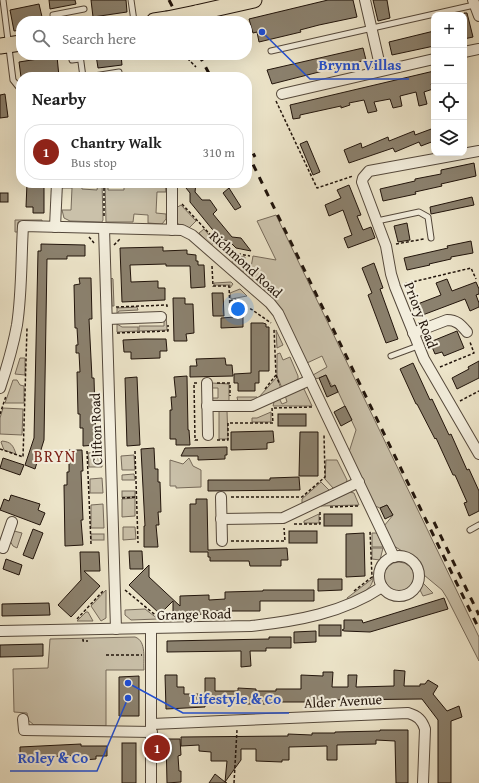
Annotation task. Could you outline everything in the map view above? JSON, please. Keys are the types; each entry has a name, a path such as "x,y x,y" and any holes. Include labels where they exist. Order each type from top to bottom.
{"main road":[{"path":"181,16 254,0"}],"street":[{"path":"365,0 381,70"},
{"path":"473,2 479,16"},
{"path":"467,51 479,49"},
{"path":"282,94 431,59"},
{"path":"363,178 370,171 479,151"},
{"name":"Priory Road","path":"363,178 363,187 386,246 395,287 418,346 479,454"},
{"path":"55,227 57,188"},
{"path":"172,188 172,230"},
{"name":"Richmond Road","path":"17,325 23,226 182,230 192,235 270,303 278,313 394,556"},
{"name":"Clifton Road","path":"104,228 116,629"},
{"path":"107,319 166,318"},
{"path":"413,333 447,320 452,320 462,325 467,332"},
{"path":"0,388 10,358 17,325"},
{"path":"207,406 252,406 310,380"},
{"path":"207,383 208,435"},
{"path":"221,519 283,518 359,482"},
{"path":"221,498 222,541"},
{"path":"3,548 4,534 12,522"},
{"path":"394,556 407,558 417,567 418,580 416,587 405,595 392,595 386,592 379,581 380,568 388,559 394,556"},
{"name":"Grange Road","path":"0,631 251,626 278,623 316,616 345,606 366,597 382,587"},
{"path":"151,628 151,783"},
{"name":"Alder Avenue","path":"23,719 24,730 152,728 238,720 408,712 416,715 422,721 424,729 424,783"}],"lane":[{"path":"3,0 10,44 13,80 16,84"},
{"path":"131,0 133,16"},
{"path":"272,51 372,28 473,2"},
{"path":"53,16 84,9"},
{"path":"80,60 82,72"},
{"path":"377,221 419,212 428,216 431,238"},
{"path":"391,356 418,346"},
{"path":"470,530 479,525"}],"path":[{"path":"189,60 196,67"},
{"path":"282,94 274,97 317,188 352,175 363,178"},
{"path":"104,188 104,228"},
{"path":"180,199 183,205 222,248 229,252 250,256"},
{"path":"88,237 97,246"},
{"path":"114,245 121,238"},
{"path":"386,246 431,238"},
{"path":"214,265 211,262 213,286 229,286 230,310 251,309 274,325"},
{"path":"395,287 471,268 476,278"},
{"path":"230,301 235,299 239,302 240,309"},
{"path":"115,307 167,305 166,318 168,331 116,333"},
{"path":"272,319 277,330"},
{"path":"0,449 23,457 27,327 17,325"},
{"path":"256,404 258,396 276,375 274,325"},
{"path":"431,371 474,352 467,332"},
{"path":"451,405 479,391"},
{"path":"312,401 314,407"},
{"path":"221,498 302,497 325,477 324,428 328,435"},
{"path":"87,451 91,544"},
{"path":"135,451 138,543"},
{"path":"121,504 121,498 136,497"},
{"path":"326,507 361,506"},
{"path":"291,524 320,524 320,507"},
{"path":"222,541 285,541 284,524"},
{"path":"345,606 345,598 372,577 370,526"},
{"path":"80,622 74,622 107,588"},
{"path":"123,594 123,588 163,622"},
{"path":"106,655 152,654"},
{"path":"234,783 238,720"}],"shaded area":[{"path":"72,188 97,190 97,188 102,188 102,222 70,221 64,218 62,210 71,210"},
{"path":"105,188 108,188 108,190 124,190 124,188 166,188 166,192 157,192 156,213 166,214 166,219 162,224 148,223 148,215 134,214 133,222 106,222"},
{"path":"181,205 196,221 189,228 178,224 176,220 176,208"},
{"path":"276,215 479,637 479,661 442,590 424,575 417,560 413,556 394,546 384,526 393,515 387,505 380,508 375,506 349,452 356,430 335,385 332,386 326,375 315,379 313,375 327,367 322,356 307,363 279,307 249,279 253,256 276,260 257,221"},
{"path":"15,220 42,220 42,223 18,222 18,232 15,232"},
{"path":"204,229 215,242 211,245 199,233"},
{"path":"233,255 245,257 243,273 232,263"},
{"path":"112,278 113,279 114,306 112,306"},
{"path":"231,282 233,284 230,288 230,285 214,285 214,283"},
{"path":"240,289 247,296 231,299 230,293"},
{"path":"137,307 138,310 119,311 117,314 117,308"},
{"path":"164,314 166,314 167,330 139,331 139,326 164,326"},
{"path":"117,324 122,327 138,327 138,331 117,332"},
{"path":"276,330 283,345 277,348"},
{"path":"280,353 283,360 290,357 298,376 298,379 282,388 277,376 277,354"},
{"path":"20,358 25,358 25,375 15,374"},
{"path":"277,377 281,389 259,399 259,397"},
{"path":"13,380 17,380 20,385 24,386 24,403 5,403"},
{"path":"212,383 229,384 229,402 214,402 211,400 211,398 218,398 218,388 212,388"},
{"path":"304,389 312,406 273,406 274,402 279,398 282,404 287,402 285,395"},
{"path":"237,397 257,397 256,400 238,402"},
{"path":"3,408 23,409 22,435 0,434 0,418"},
{"path":"219,411 227,411 228,439 219,439"},
{"path":"271,412 271,422 252,422 252,418 257,418"},
{"path":"2,441 11,444 16,454 4,450"},
{"path":"101,452 102,467 89,467 88,453"},
{"path":"134,455 135,470 122,470 121,456"},
{"path":"189,458 193,466 201,470 201,487 176,488 176,486 170,486 170,460 183,464"},
{"path":"326,460 337,460 347,480 346,483 336,489 333,488 325,479"},
{"path":"134,474 135,480 122,480 122,475"},
{"path":"102,478 103,493 90,493 90,479"},
{"path":"321,482 329,490 329,492 302,505 302,499"},
{"path":"122,491 135,491 135,497 122,497"},
{"path":"350,492 354,493 359,505 321,506"},
{"path":"135,498 135,516 122,517 122,499"},
{"path":"103,504 104,528 91,528 91,505"},
{"path":"319,514 319,523 304,523 304,521"},
{"path":"123,527 135,527 136,539 123,540"},
{"path":"14,531 22,533 17,548 13,546 10,541"},
{"path":"372,533 377,533 383,547 372,547"},
{"path":"91,534 104,534 104,540 91,540"},
{"path":"372,548 383,548 380,560 372,559"},
{"path":"399,562 405,563 413,571 413,583 405,591 399,592 393,591 385,583 384,577 385,571 393,563"},
{"path":"373,576 371,585 365,591 348,600 347,598 372,579"},
{"path":"423,583 433,593 423,596 420,590"},
{"path":"106,590 106,618 101,621 91,606"},
{"path":"145,609 158,619 131,620 125,615 125,610"},
{"path":"86,612 88,612 93,621 77,621"},
{"path":"135,637 139,639 143,647 144,670 106,670 106,726 34,725 28,720 27,713 14,712 13,669 48,668 50,639"}],"building":[{"path":"49,0 75,0 76,4 50,9"},
{"path":"91,0 126,0 127,12 93,16"},
{"path":"328,0 353,0 357,17 319,25 300,30 301,32 259,42 257,32 253,33 252,18"},
{"path":"373,0 387,0 390,18 378,21"},
{"path":"39,4 42,16 16,16 16,31 14,31 10,10"},
{"path":"467,13 473,37 467,38"},
{"path":"431,32 431,47 392,55 389,42"},
{"path":"363,48 366,60 272,84 267,70"},
{"path":"32,60 57,60 59,72 20,72 19,62"},
{"path":"97,60 122,60 122,65 98,68"},
{"path":"431,72 431,90 424,92 427,104 419,106 416,92 400,96 402,106 393,108 390,99 374,102 377,111 368,113 364,100 349,103 350,105 341,108 341,106 300,115 300,118 293,119 290,105"},
{"path":"5,94 8,117 0,118 0,95"},
{"path":"431,129 431,142 421,146 419,142 395,152 393,148 349,163 344,150 361,143 362,148 388,137 389,141 414,131 415,135"},
{"path":"307,141 320,172 313,175 300,144"},
{"path":"474,163 476,176 441,184 442,186 415,192 416,194 383,201 380,189 415,181 415,179 441,174 441,170"},
{"path":"349,185 361,215 357,216 363,230 371,227 375,238 348,248 344,238 352,235 343,210 329,216 325,205 341,198 337,190"},
{"path":"27,188 44,188 44,213 33,213 33,207 26,207"},
{"path":"186,188 195,188 195,192 202,200 210,200 217,210 213,214 232,237 241,238 251,251 236,248 229,241 221,240 190,202 190,193"},
{"path":"229,188 241,207 235,210 223,193"},
{"path":"0,193 8,193 8,202 0,202"},
{"path":"472,197 474,205 431,214 430,207"},
{"path":"407,223 410,240 398,242 394,226"},
{"path":"471,241 473,253 451,257 451,259 407,270 404,258"},
{"path":"41,244 85,245 85,256 67,256 67,259 47,259 44,440 35,469 25,465 34,438 38,251 41,251"},
{"path":"163,247 163,251 187,250 187,254 196,255 198,265 204,265 205,287 191,288 190,266 166,266 166,264 130,265 131,282 158,281 158,288 165,288 165,300 122,302 120,248"},
{"path":"374,263 383,288 380,289 398,339 386,343 368,295 372,293 362,268"},
{"path":"79,278 91,278 92,319 89,319 92,378 94,378 96,445 83,446 83,428 80,428 80,414 78,414 77,372 80,372 79,353 76,353 76,345 78,345 77,328 75,328 74,285 80,284"},
{"path":"447,279 452,291 476,282 479,289 479,294 476,295 479,307 470,311 465,299 420,316 415,305 441,295 436,283"},
{"path":"212,293 223,293 224,316 213,316"},
{"path":"173,298 185,298 185,304 193,304 194,333 186,334 187,341 174,341"},
{"path":"243,317 243,327 221,328 221,318"},
{"path":"251,323 263,323 266,324 266,327 269,327 269,371 259,371 259,383 255,383 255,391 238,391 238,383 234,383 234,374 251,373"},
{"path":"457,331 464,348 444,356 442,352 435,354 430,342"},
{"path":"166,339 167,351 160,351 160,358 131,359 131,352 124,352 123,340"},
{"path":"225,358 226,365 232,365 233,376 190,377 190,366 197,366 196,359"},
{"path":"479,361 479,378 457,389 452,378 469,369 468,367"},
{"path":"413,363 430,400 432,399 449,435 451,434 467,470 469,469 479,491 479,511 469,516 464,503 467,502 455,475 453,475 436,438 435,439 416,404 400,369"},
{"path":"326,375 331,387 335,385 338,392 327,397 319,378"},
{"path":"187,376 188,430 190,445 176,445 176,439 170,439 170,410 172,410 171,397 176,397 174,377"},
{"path":"137,377 140,445 127,446 125,378"},
{"path":"345,406 352,420 341,426 334,412"},
{"path":"278,414 306,414 306,426 278,426"},
{"path":"273,431 274,442 267,443 267,449 231,450 231,432"},
{"path":"300,432 318,432 318,476 299,476"},
{"path":"227,447 227,455 225,455 225,459 198,460 198,456 181,456 185,448"},
{"path":"154,448 155,469 158,469 158,482 160,482 161,512 158,512 159,525 156,525 158,547 144,547 145,526 141,449"},
{"path":"69,450 82,450 83,471 81,471 83,520 81,520 83,545 65,546 64,485 67,485 67,472 69,472"},
{"path":"3,458 24,465 20,475 0,468"},
{"path":"299,477 300,490 208,491 208,480 270,480 270,478"},
{"path":"11,495 40,504 38,510 45,513 40,525 0,510 4,499 9,501"},
{"path":"196,499 207,499 208,550 287,548 288,560 281,560 281,566 250,566 249,561 210,561 208,552 190,552 190,504 196,504"},
{"path":"387,505 393,515 385,519 380,508"},
{"path":"324,514 352,514 352,526 324,526"},
{"path":"33,529 43,533 33,559 23,555"},
{"path":"289,531 317,531 317,543 289,543"},
{"path":"364,533 365,576 346,577 346,534"},
{"path":"129,551 142,551 143,569 130,569"},
{"path":"80,552 99,552 100,571 84,571 100,586 71,617 58,605 81,580"},
{"path":"6,559 22,565 19,575 3,569"},
{"path":"149,565 149,577 180,606 180,596 209,595 209,600 225,599 225,592 263,590 314,590 314,601 260,601 260,611 216,611 216,614 173,615 173,601 160,614 129,585"},
{"path":"318,579 342,579 342,590 318,591"},
{"path":"444,598 448,609 370,632 342,630 344,629 344,620 362,620 363,623"},
{"path":"49,603 50,615 2,616 2,604"},
{"path":"319,625 341,625 341,636 319,636"},
{"path":"316,631 316,642 294,643 294,632"},
{"path":"269,637 291,637 291,648 266,648 266,651 250,651 251,666 241,667 241,651 167,652 167,641 269,639"},
{"path":"43,644 43,656 0,657 0,645"},
{"path":"394,670 405,671 404,686 420,686 420,684 425,684 428,680 438,686 433,694 447,711 459,706 462,717 451,721 451,783 438,783 438,720 422,699 327,700 327,702 276,702 276,704 205,704 205,707 166,709 165,675 177,675 177,687 184,687 184,694 205,694 205,678 215,678 215,691 238,691 238,688 256,689 256,691 276,691 276,689 301,689 301,675 323,676 323,672 333,672 332,687 348,687 348,675 357,675 356,687 394,686"},
{"path":"139,676 139,716 119,716 119,677"},
{"path":"408,730 408,783 396,783 395,741 376,740 376,744 337,745 337,760 327,760 327,746 289,747 289,760 282,760 282,762 256,761 256,749 241,749 241,760 225,782 227,761 211,761 211,752 199,751 199,745 181,746 181,737 288,736 288,734 312,735 312,733"},
{"path":"166,739 180,739 181,755 178,756 179,771 181,771 181,782 167,783"},
{"path":"122,743 136,743 136,783 122,783"},
{"path":"81,744 81,746 107,746 107,756 96,756 96,759 84,760 84,755 44,757 44,759 20,759 20,747"},
{"path":"215,774 227,783 209,783"}],"railway":[{"path":"169,0 177,16"},
{"path":"202,60 208,72"},
{"path":"252,151 255,157"},
{"path":"252,162 479,629"},
{"path":"434,522 479,615"}],"place":[{"name":"Brynn Villas","path":"262,32"},
{"name":"Lifestyle & Co","path":"128,683"},
{"name":"Roley & Co","path":"128,698"},
{"name":"Chantry Walk","path":"157,748"}],"district":[{"name":"BRYN","path":"55,456"}]}
